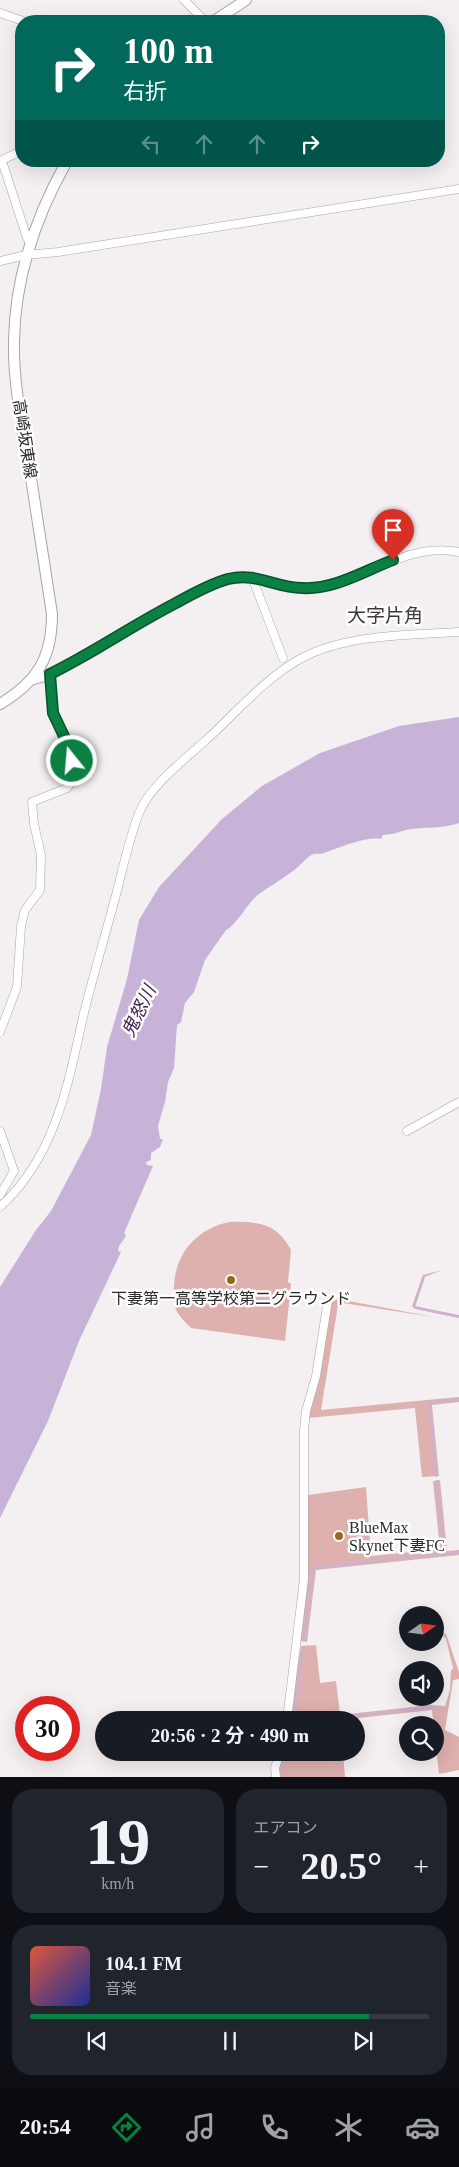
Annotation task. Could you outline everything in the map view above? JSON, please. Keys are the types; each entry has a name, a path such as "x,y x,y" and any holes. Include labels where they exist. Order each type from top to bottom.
{"main road":[{"path":"223,15 246,0"},
{"name":"高崎坂東線","path":"0,704 32,680 50,645 52,614 14,362 16,313 26,255 47,200 64,167"}],"street":[{"path":"184,0 199,15"},
{"path":"0,13 15,18"},
{"path":"15,155 1,161 30,243"},
{"path":"0,261 26,255 58,252 459,189"},
{"path":"32,680 50,674 195,593 225,580 241,576 252,577 288,587 321,587 342,581 408,555 432,550 459,552"},
{"path":"252,577 283,658"},
{"path":"0,1207 10,1198 47,1143 61,1111 89,994 127,852 140,812 148,798 178,765 270,680 300,659 326,647 358,640 459,632"},
{"path":"0,1032 17,987 21,926 25,910 40,890 41,855 34,824 32,802 67,788 71,784 74,774 70,749 53,713 50,674"},
{"path":"407,1131 459,1102"},
{"path":"0,1131 14,1171 0,1195"},
{"path":"288,1711 304,1579 304,1430 306,1411 316,1376 328,1300"},
{"path":"276,1777 278,1761"}],"shaded area":[{"name":"下妻第一高等学校第二グラウンド","path":"229,1222 249,1222 269,1227 281,1236 291,1250 288,1282 291,1284 285,1341 191,1328 176,1310 174,1301 175,1275 183,1253 190,1244 207,1230"},
{"path":"443,1270 424,1277 414,1306 459,1315 459,1318 415,1309 412,1306 423,1275"},
{"path":"338,1299 439,1318 343,1303 338,1305 321,1410 459,1397 459,1402 432,1405 439,1476 422,1477 415,1408 308,1418 331,1302"},
{"path":"440,1480 447,1551 459,1550 459,1555 316,1570 307,1642 300,1641 308,1495 366,1487 371,1556 440,1549 433,1481"},
{"path":"444,1633 446,1634 459,1672 459,1679 453,1680 445,1730 459,1737 459,1770 439,1774 438,1761 444,1761 444,1716 433,1716 432,1710 365,1717 365,1712 421,1706 445,1706 450,1690 451,1671 453,1668"},
{"path":"316,1645 320,1683 336,1681 340,1711 290,1711 301,1646"},
{"path":"280,1761 344,1761 345,1777 279,1777"}],"water":[{"name":"鬼怒川","path":"459,717 459,823 440,827 411,829 383,835 381,839 367,839 312,855 259,894 234,924 226,930 205,960 194,992 185,1003 181,1022 177,1025 174,1068 168,1082 165,1102 158,1126 160,1139 163,1139 160,1147 151,1153 151,1160 146,1162 147,1165 153,1166 124,1233 126,1236 119,1246 118,1251 121,1252 79,1341 48,1421 0,1518 0,1287 36,1230 51,1211 91,1135 101,1089 107,1047 127,979 139,920 159,887 222,819 262,786 320,753 399,726"}],"waterway":[{"path":"424,1277 414,1307 459,1317"},
{"path":"436,1476 430,1402 459,1399"},
{"path":"304,1640 314,1567 444,1554 437,1481"},
{"path":"444,1554 459,1552"},
{"path":"296,1711 303,1649"},
{"path":"365,1714 439,1707"},
{"path":"281,1767 283,1761"}],"place":[{"name":"下妻第一高等学校第二グラウンド","path":"231,1280"},
{"name":"BlueMax Skynet下妻FC","path":"339,1536"}],"district":[{"name":"大字片角","path":"385,615"}],"route":[{"path":"72,761 70,749 53,713 50,674 101,647 160,611 225,580 241,576 263,579 288,587 304,589 321,587 342,581 393,560"}]}
